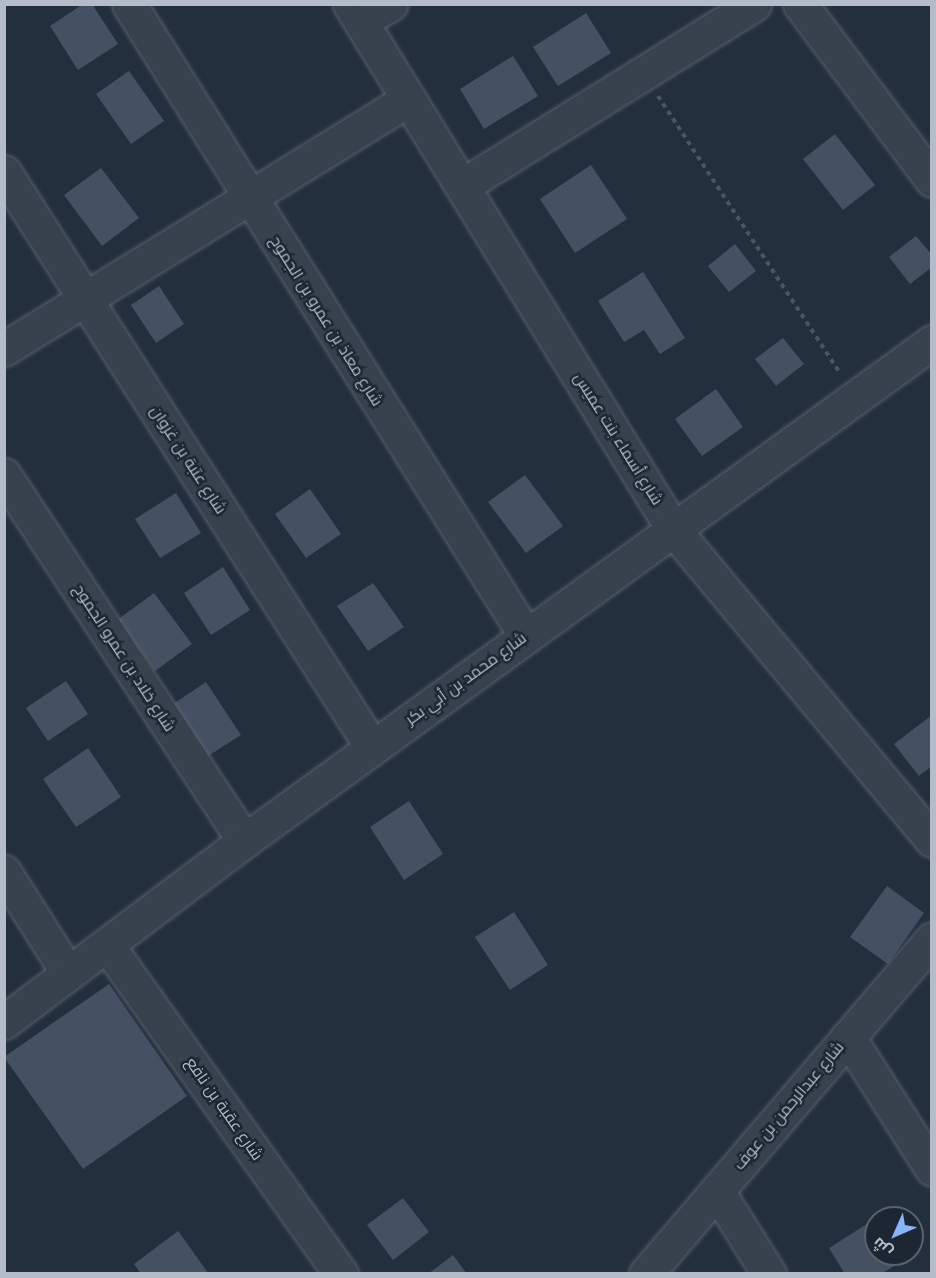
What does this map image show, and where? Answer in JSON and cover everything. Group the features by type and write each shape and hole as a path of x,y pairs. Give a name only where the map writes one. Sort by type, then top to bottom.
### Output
{"street":[{"name":"شارع معاذ بن عمرو بن الجموح","path":"129,4 249,199 526,636"},
{"path":"356,13 390,4"},
{"path":"462,186 754,4"},
{"path":"800,4 932,180"},
{"name":"شارع أسماء بنت عميس","path":"356,13 673,529 932,840"},
{"path":"4,350 408,99"},
{"name":"شارع عتبة بن غزوان","path":"4,172 372,747"},
{"name":"شارع محمد بن أبي بكر","path":"4,1022 243,841 932,342"},
{"name":"شارع خلاد بن عمرو الجموح","path":"4,474 243,841"},
{"path":"4,872 68,973"},
{"name":"شارع عبدالرحمن بن عوف","path":"646,1274 932,939"},
{"name":"شارع عقبة بن نافع","path":"107,945 341,1274"},
{"path":"848,1037 932,1169"},
{"path":"717,1191 769,1274"}],"path":[{"path":"643,73 856,397"}],"building":[{"path":"83,4 92,4 118,44 78,70 50,26"},
{"path":"586,13 611,53 558,86 533,47"},
{"path":"513,56 538,96 484,129 460,89"},
{"path":"129,71 164,121 131,144 96,94"},
{"path":"835,134 875,185 843,210 803,159"},
{"path":"591,165 627,219 575,253 540,199"},
{"path":"101,168 139,218 102,246 64,195"},
{"path":"916,236 932,255 932,267 910,284 889,257"},
{"path":"735,244 756,271 729,292 708,266"},
{"path":"643,272 685,338 660,354 644,330 624,342 598,301"},
{"path":"159,286 184,324 156,343 131,305"},
{"path":"783,338 804,364 776,386 755,359"},
{"path":"716,389 743,427 702,456 675,419"},
{"path":"525,475 563,526 526,553 488,502"},
{"path":"310,489 341,534 306,558 275,514"},
{"path":"176,493 201,533 160,558 135,519"},
{"path":"223,567 250,610 211,635 184,593"},
{"path":"373,583 404,627 368,651 337,606"},
{"path":"154,593 192,644 155,671 117,620"},
{"path":"66,681 88,714 48,741 26,708"},
{"path":"206,682 241,735 202,760 167,708"},
{"path":"932,715 932,766 919,776 894,744"},
{"path":"88,748 121,797 76,827 43,779"},
{"path":"409,801 443,854 404,880 370,827"},
{"path":"887,886 924,913 888,964 850,937"},
{"path":"514,912 548,965 510,990 475,937"},
{"path":"109,984 187,1096 83,1169 4,1057"},
{"path":"403,1198 429,1232 393,1260 367,1225"},
{"path":"864,1226 864,1266 894,1266 881,1274 845,1274 829,1248"},
{"path":"178,1231 209,1274 141,1274 134,1264"},
{"path":"453,1255 467,1274 428,1274"}]}
